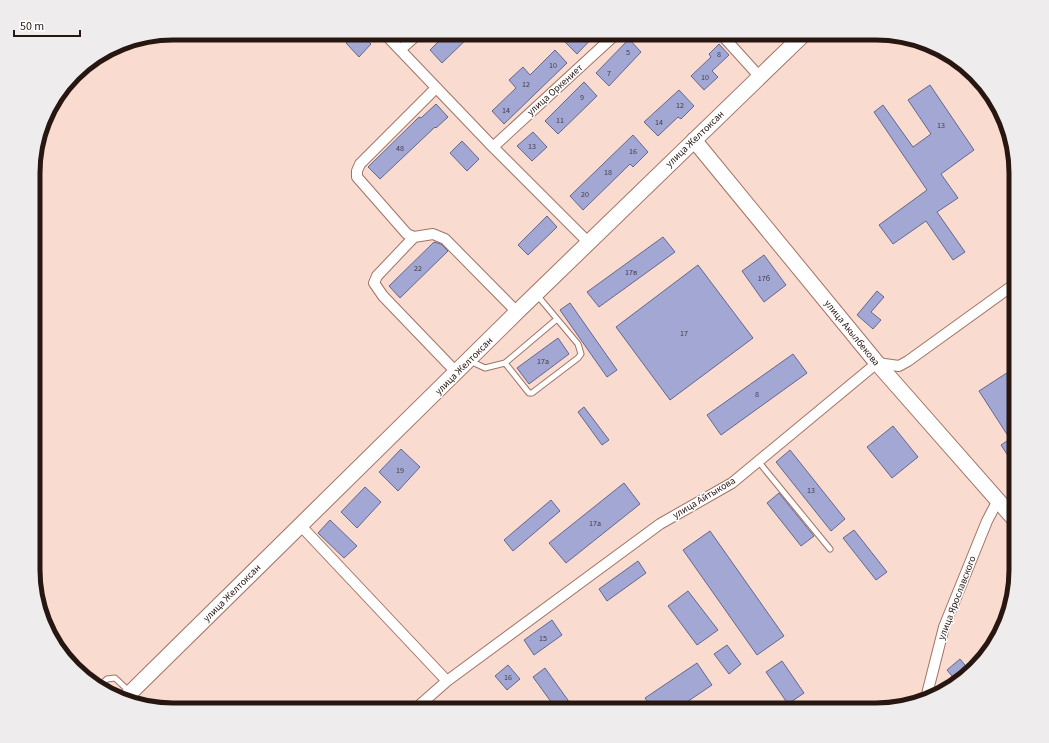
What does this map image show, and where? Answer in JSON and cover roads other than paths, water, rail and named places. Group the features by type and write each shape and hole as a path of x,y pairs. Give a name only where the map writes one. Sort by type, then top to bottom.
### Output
{"street":[{"path":"391,40 493,147 589,243"},
{"path":"400,50 411,40"},
{"name":"улица Оркениет","path":"493,147 609,40"},
{"path":"726,40 759,76"},
{"name":"улица Желтоксан","path":"129,695 457,373 517,312 798,40"},
{"path":"414,237 403,230 357,177 357,171 360,164 436,88"},
{"name":"улица Акылбекова","path":"694,140 877,364 1009,513"},
{"path":"457,373 384,296 374,283 377,276 414,237 433,234 445,239 517,312"},
{"path":"877,364 899,366 908,361 1009,288"},
{"name":"улица Айтыкова","path":"422,703 447,681 660,524 732,483 877,364"},
{"name":"улица Ярославского","path":"927,693 944,627 987,521 998,500"},
{"path":"301,526 447,681"}],"lane":[{"path":"505,363 529,393 532,393 578,358 581,354 578,344 536,294"},
{"path":"469,361 485,368 505,363 557,319"},
{"path":"758,461 830,549"},
{"path":"102,683 107,678 115,678 125,694"}]}
